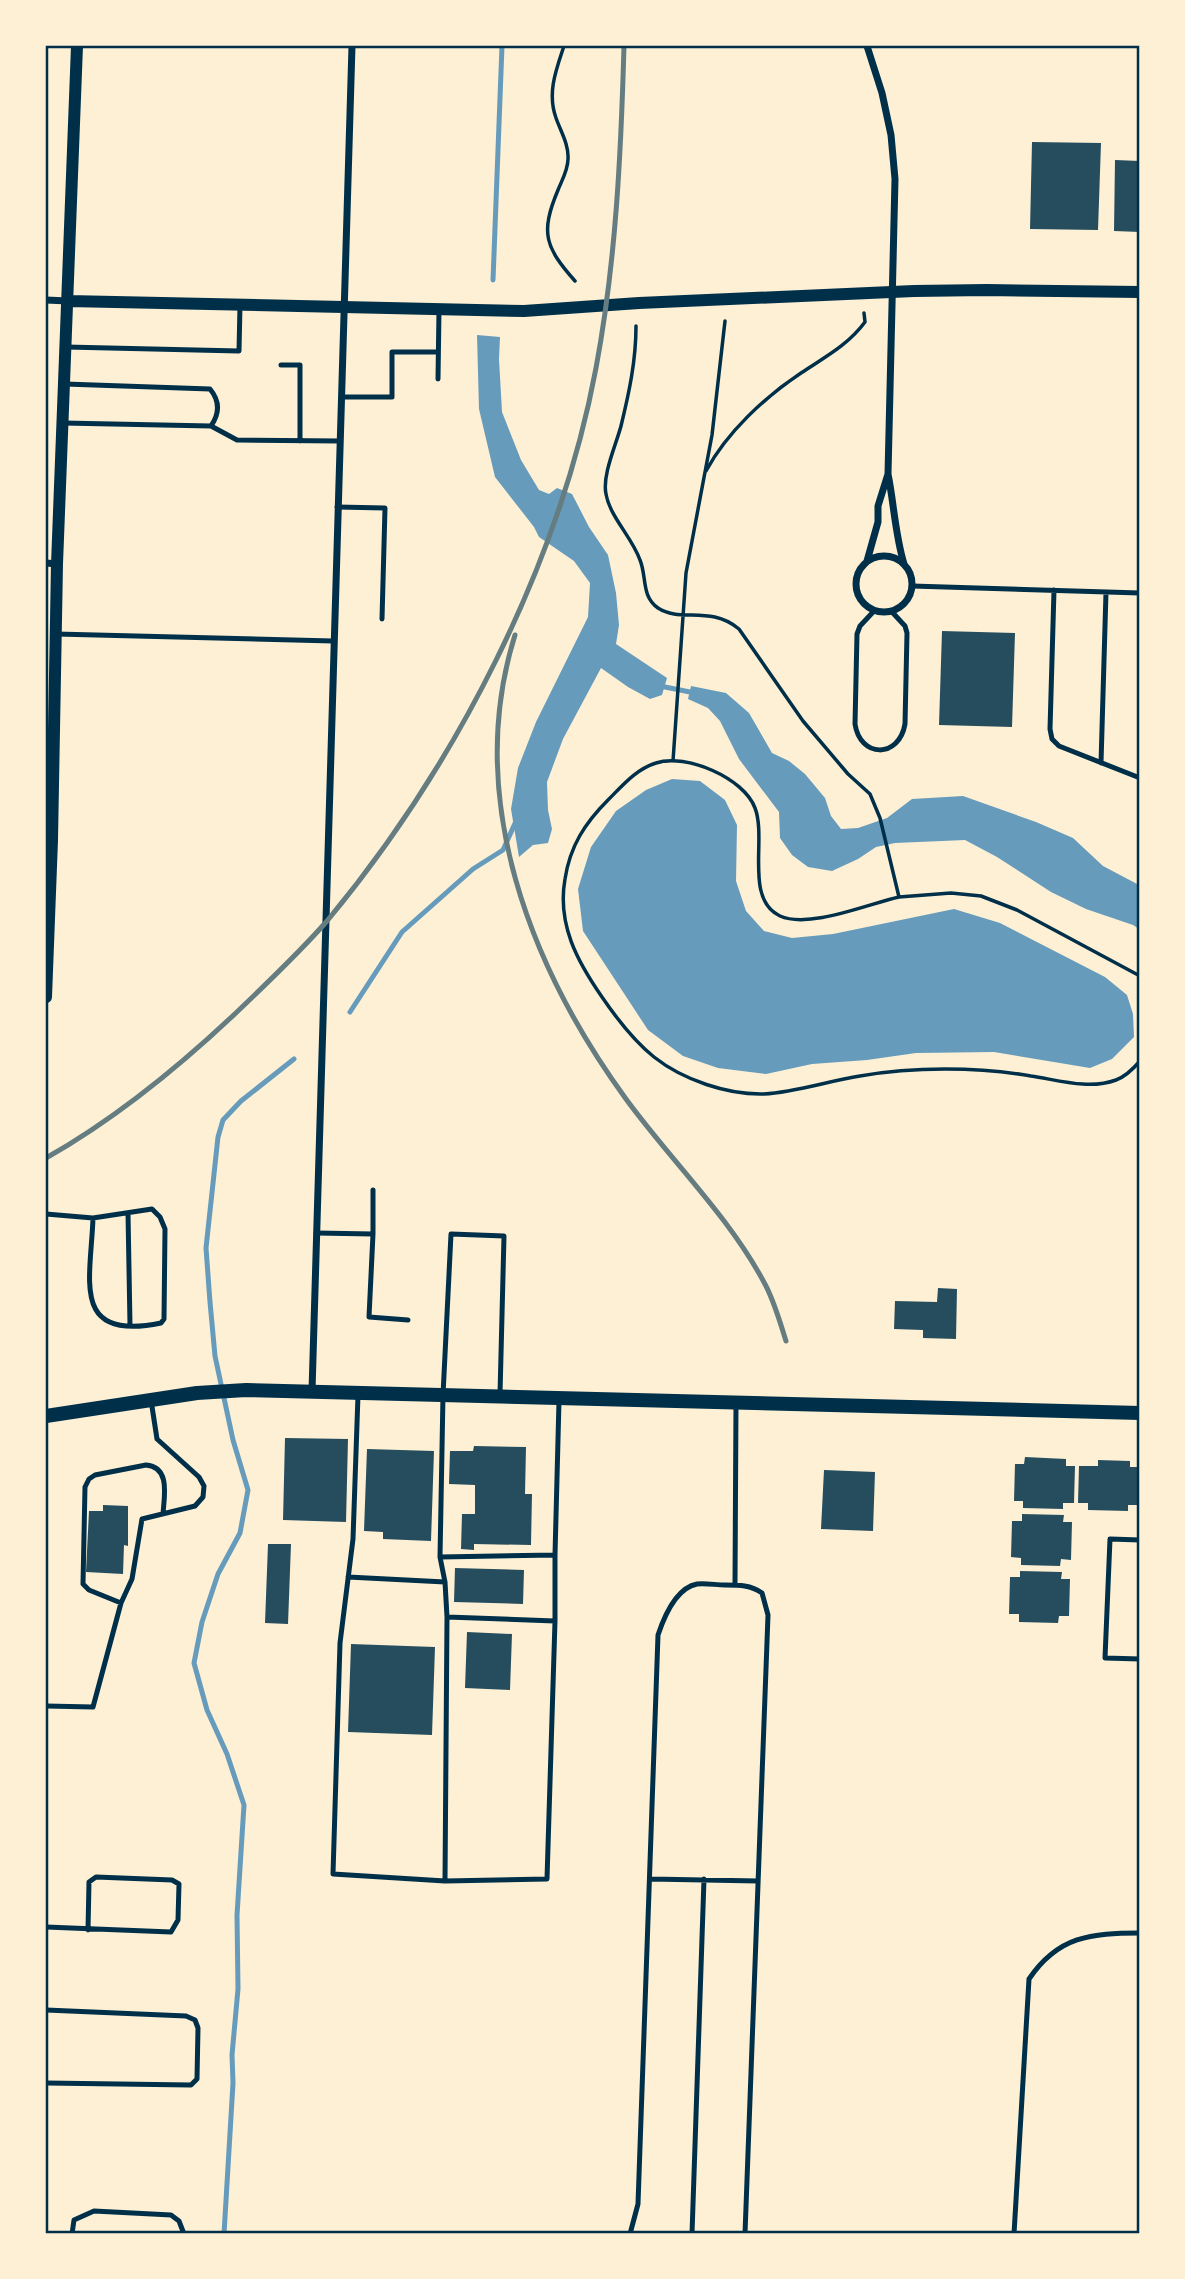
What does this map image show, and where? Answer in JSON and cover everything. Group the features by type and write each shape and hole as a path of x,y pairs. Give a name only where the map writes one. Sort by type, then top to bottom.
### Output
{"main road":[{"path":"46,1416 197,1393 238,1391 1139,1413"}],"street":[{"path":"46,997 56,634 51,563 65,384 77,46"},
{"path":"312,1391 352,46"},
{"path":"867,46 882,93 891,135 895,179 888,474 895,506 898,546 909,570 912,586 906,603 892,612 874,611 860,601 857,593 857,576 866,562 878,522 877,506 888,474"},
{"path":"46,300 524,311 892,292 1139,292"},
{"path":"866,562 873,558 889,556 904,564"}],"lane":[{"path":"66,347 239,351 240,305"},
{"path":"438,379 439,310"},
{"path":"341,397 392,397 392,352 438,352"},
{"path":"281,365 300,365 300,441"},
{"path":"65,384 210,388 217,398 217,416 211,426"},
{"path":"63,423 211,426 237,440 340,441"},
{"path":"337,507 385,508 382,619"},
{"path":"912,586 1139,593"},
{"path":"1054,590 1050,729 1052,739 1059,746 1139,778"},
{"path":"1101,763 1107,592"},
{"path":"874,611 860,626 857,634 855,724 856,734 864,744 875,749 896,745 903,735 905,724 908,633 892,612"},
{"path":"56,634 333,641"},
{"path":"373,1190 369,1317 408,1320"},
{"path":"46,1214 93,1218 152,1209 164,1229 164,1319 161,1323 119,1326 102,1319 93,1305 89,1289 93,1218"},
{"path":"128,1213 130,1325"},
{"path":"316,1233 373,1234"},
{"path":"445,1881 447,1617 440,1557 443,1395 451,1234 504,1236 500,1397"},
{"path":"358,1392 353,1539 340,1643 333,1874 445,1881 547,1880 559,1398"},
{"path":"46,1706 93,1707 121,1602 132,1579 142,1519 195,1506 203,1497 204,1486 199,1477 157,1439 151,1399"},
{"path":"735,1585 736,1403"},
{"path":"121,1602 89,1590 83,1584 85,1487 95,1475 154,1466 165,1480 163,1514"},
{"path":"1139,1540 1110,1539 1105,1658 1139,1659"},
{"path":"440,1557 555,1555"},
{"path":"348,1577 445,1582"},
{"path":"629,2234 638,2204 658,1635 673,1602 684,1591 697,1584 750,1586 762,1593 768,1615 745,2234"},
{"path":"447,1617 555,1621"},
{"path":"46,1927 88,1930 171,1932 178,1920 179,1884 172,1880 96,1878 89,1882 88,1930"},
{"path":"650,1879 758,1881"},
{"path":"692,2234 704,1879"},
{"path":"1014,2234 1029,1979 1050,1953 1078,1939 1106,1933 1139,1933"},
{"path":"46,2010 186,2016 195,2020 198,2028 198,2057 197,2079 191,2085 46,2083"},
{"path":"72,2234 74,2220 94,2211 171,2215 179,2221 184,2234"}],"path":[{"path":"564,46 553,79 551,99 568,150 568,162 548,217 547,234 552,253 575,281"},
{"path":"705,474 713,458 744,422 778,390 834,354 855,336 865,322 864,313"},
{"path":"673,761 686,573 712,435 725,321"},
{"path":"636,326 636,357 621,429 606,477 606,493 641,562 649,599 658,608 670,613 720,618 728,620 739,629 803,721 848,774 870,794 880,818 899,897"},
{"path":"1139,976 1017,910 981,896 951,892 899,897 830,917 800,920 780,916 767,906 761,893 758,873 760,825 754,804 738,785 695,764 658,762 642,769 627,781 577,837 568,860 563,887 562,911 575,954 616,1018 654,1057 700,1081 731,1090 761,1094 900,1070 984,1071 1097,1084 1117,1080 1139,1061"}],"water":[{"path":"477,335 500,337 502,412 521,460 539,490 549,494 557,488 572,494 589,527 608,555 619,625 616,644 667,678 662,695 650,699 601,668 563,739 547,782 552,829 548,843 533,845 519,857 511,809 518,768 536,722 588,617 590,583 574,561 539,537 495,477 479,409"},
{"path":"691,686 726,693 749,713 772,753 789,761 805,774 825,798 831,816 841,829 858,828 887,818 912,799 963,796 1073,838 1103,866 1139,885 1139,929 1086,909 1051,892 965,840 895,843 876,847 832,871 808,867 792,855 780,838 779,812 739,759 720,721 708,708 688,699"},
{"path":"672,779 700,781 725,800 737,825 736,881 746,911 764,931 792,938 833,934 954,909 1000,923 1105,977 1127,995 1133,1014 1134,1037 1112,1059 1090,1068 994,1052 916,1053 812,1064 766,1074 718,1068 683,1056 648,1030 583,931 578,889 591,847 616,811 646,790"}],"building":[{"path":"1032,142 1101,143 1098,230 1030,229"},
{"path":"1115,160 1140,161 1140,232 1114,231"},
{"path":"942,631 1015,633 1012,727 939,725"},
{"path":"938,1288 957,1289 956,1339 923,1338 923,1330 894,1329 895,1301 937,1302"},
{"path":"285,1438 348,1439 346,1522 283,1520"},
{"path":"474,1446 526,1447 525,1494 532,1494 531,1545 474,1544 474,1550 461,1549 462,1514 475,1514 475,1485 449,1484 450,1451 473,1451"},
{"path":"367,1449 434,1451 431,1541 383,1539 383,1532 364,1531"},
{"path":"1025,1457 1066,1459 1066,1466 1075,1466 1074,1503 1063,1503 1063,1509 1023,1508 1023,1501 1014,1501 1015,1464 1024,1464"},
{"path":"1098,1460 1130,1461 1130,1467 1139,1467 1139,1505 1128,1505 1128,1511 1088,1510 1088,1503 1078,1503 1079,1466 1098,1466"},
{"path":"824,1470 875,1472 873,1531 821,1529"},
{"path":"103,1505 128,1506 128,1546 124,1545 123,1574 86,1572 89,1511 103,1511"},
{"path":"1022,1514 1064,1515 1063,1522 1072,1522 1071,1560 1061,1559 1060,1566 1021,1565 1021,1558 1011,1557 1012,1521 1022,1521"},
{"path":"268,1544 291,1544 288,1624 265,1623"},
{"path":"455,1568 524,1570 523,1604 454,1602"},
{"path":"1020,1571 1062,1572 1061,1579 1070,1579 1069,1616 1059,1616 1058,1623 1019,1622 1019,1614 1009,1614 1010,1577 1020,1577"},
{"path":"467,1632 512,1634 510,1690 465,1688"},
{"path":"351,1644 435,1647 432,1735 348,1732"}],"waterway":[{"path":"493,280 502,46"},
{"path":"660,686 695,693"},
{"path":"350,1012 402,932 473,869 503,850 517,819"},
{"path":"224,2234 233,2083 232,2055 238,1989 237,1915 244,1805 227,1754 207,1710 194,1663 202,1622 218,1574 240,1533 248,1490 233,1440 215,1356 206,1248 218,1137 223,1120 241,1101 294,1059"}],"railway":[{"path":"46,1158 122,1109 194,1052 317,933 374,861 418,797 459,731 496,661 556,516 579,442 596,368 616,207 624,46"},
{"path":"515,635 501,696 497,758 502,819 515,879 535,937 561,994 626,1099 718,1213 752,1261 769,1293 786,1341"}]}
